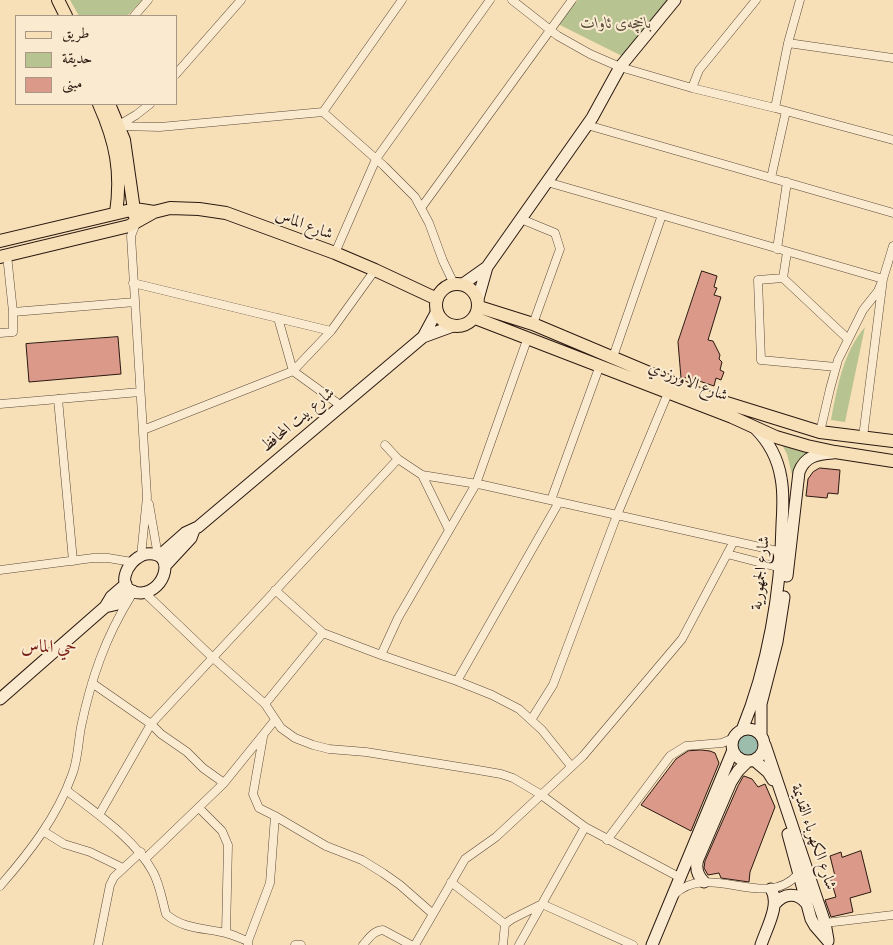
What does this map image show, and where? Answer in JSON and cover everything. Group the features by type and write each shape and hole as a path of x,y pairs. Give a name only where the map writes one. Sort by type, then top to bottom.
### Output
{"main road":[{"path":"49,0 56,15"},
{"path":"58,0 66,15"},
{"path":"100,105 126,148 136,223"},
{"path":"109,105 114,128 120,190 116,213"},
{"name":"شارع الماس","path":"4,256 136,223 154,212 170,208 212,210 240,218 375,270 437,305"},
{"name":"شارع الماس","path":"0,241 135,209 154,212"},
{"path":"458,284 474,291 477,308 465,325 453,326 443,321 437,305 442,290 458,284"},
{"name":"شارع الاورزدي","path":"477,308 534,324 704,396 820,432 893,441"},
{"name":"شارع الاورزدي","path":"477,308 528,337 752,425 776,437 835,452 893,460"},
{"path":"878,458 880,439"}],"street":[{"path":"135,15 148,0"},
{"path":"178,72 242,0"},
{"path":"323,112 401,0"},
{"path":"334,253 376,159 490,0"},
{"path":"512,0 558,36 590,54 620,67 692,88 893,140"},
{"path":"421,208 549,29 572,0"},
{"path":"477,308 487,267 587,125 620,67 675,0"},
{"path":"692,88 699,70 756,0"},
{"path":"775,108 788,43 800,0"},
{"path":"788,43 893,58"},
{"path":"114,128 149,105"},
{"path":"771,178 786,111"},
{"path":"114,128 160,127 323,112 415,197 429,223 443,261 458,284 487,267"},
{"path":"587,125 893,213"},
{"path":"547,182 883,279"},
{"path":"777,249 787,182"},
{"path":"613,357 662,215"},
{"path":"521,219 555,233 560,249 534,324"},
{"path":"136,223 131,236 147,498 161,559"},
{"path":"820,432 836,367 863,310 878,291 893,246"},
{"path":"783,278 787,252"},
{"path":"0,333 13,332 13,312 4,256"},
{"path":"143,430 293,371 330,331 375,270"},
{"path":"836,367 761,360 758,280 783,278 848,339"},
{"path":"863,438 883,279"},
{"path":"133,283 330,331"},
{"path":"13,312 135,302"},
{"name":"شارع بيت المحافظ","path":"423,337 437,305"},
{"path":"278,318 293,371 340,405"},
{"name":"شارع بيت المحافظ","path":"0,699 105,607 111,597 156,586 162,580 165,573 161,559 189,540 194,530 423,337 453,326"},
{"path":"381,655 398,618 476,484 528,337"},
{"path":"457,681 555,501 600,365"},
{"path":"0,404 140,392"},
{"path":"531,720 553,685 617,515 668,393"},
{"path":"58,399 73,561"},
{"name":"شارع الجمهورية","path":"738,734 753,699 764,660 776,604 782,552 782,479 769,445 752,425"},
{"path":"385,445 398,459 422,475 476,484 782,552"},
{"name":"شارع الجمهورية","path":"763,740 762,704 782,611 799,472 804,462 813,456 835,452"},
{"path":"99,815 150,724 398,459"},
{"path":"422,475 449,530"},
{"path":"147,498 136,559 125,573 134,590 265,704 281,728 295,738 329,749 366,752 501,774 513,778 540,794 585,827 679,877"},
{"path":"415,945 465,859 496,837 583,756 682,639 734,541"},
{"path":"0,562 0,570 108,558 136,559 151,554 161,559"},
{"path":"727,554 780,568"},
{"path":"0,886 43,831 66,790 73,774 80,729 105,644 116,620 134,590"},
{"path":"275,590 323,633 457,681 492,695 519,709 542,730 571,766"},
{"path":"265,704 323,633"},
{"path":"92,683 150,724 224,783"},
{"path":"98,945 110,885 114,877 199,808 224,783 275,720"},
{"path":"607,840 670,756 686,746 722,743 738,734 753,729 763,740 762,754 738,770 731,782 696,864 698,873 704,882"},
{"path":"264,734 253,794 259,808 326,846 362,860 400,885 433,914"},
{"path":"652,945 738,734"},
{"name":"شارع الكهرباء القديمة","path":"763,740 825,923 829,943"},
{"path":"733,750 738,758 751,761"},
{"name":"شارع الكهرباء القديمة","path":"751,761 768,772 772,777 806,903 815,926 829,943"},
{"path":"66,790 99,815 143,855 154,874 166,914 170,918 184,925 226,933 248,943 270,883 275,816"},
{"path":"199,808 222,831 228,845 226,933"},
{"path":"519,945 585,827"},
{"path":"43,831 64,844 90,852 123,868"},
{"path":"670,901 674,895 690,884 704,882 771,889 784,886 798,874"},
{"path":"451,882 505,924"},
{"path":"760,945 775,904 775,896 771,889"},
{"path":"775,904 778,900 788,895 798,896 806,903"},
{"path":"503,945 505,924 512,918 542,904 633,945"},
{"path":"825,923 893,915"},
{"path":"363,945 371,935 383,930 411,945"},
{"path":"295,945 301,945"}],"green space":[{"path":"70,0 142,0 128,15 78,15"},
{"name":"باخچەی ئاوات","path":"578,0 667,0 622,56 558,24"},
{"path":"865,327 845,422 831,420 846,359 857,337"},
{"path":"779,439 810,452 795,487 787,454"}],"shaded area":[{"path":"748,732 757,735 760,744 757,753 748,756 739,753 736,744 739,735"}],"building":[{"path":"702,271 717,276 714,287 717,288 714,295 721,297 708,340 713,341 720,355 719,359 722,362 720,370 724,372 721,380 716,378 714,386 687,377 681,378 678,342"},
{"path":"118,337 121,374 29,382 26,344"},
{"path":"820,468 840,470 838,494 828,493 827,498 806,496 808,479 813,472"},
{"path":"701,750 715,753 719,763 691,831 641,805 676,759 688,751"},
{"path":"744,776 752,779 758,787 765,784 775,807 750,872 749,882 721,878 719,873 708,875 704,868 705,861"},
{"path":"861,851 871,892 850,898 853,912 831,917 825,900 836,897 830,877 835,876 830,856 841,852 842,857"}],"district":[{"name":"حي الماس","path":"49,647"}]}
